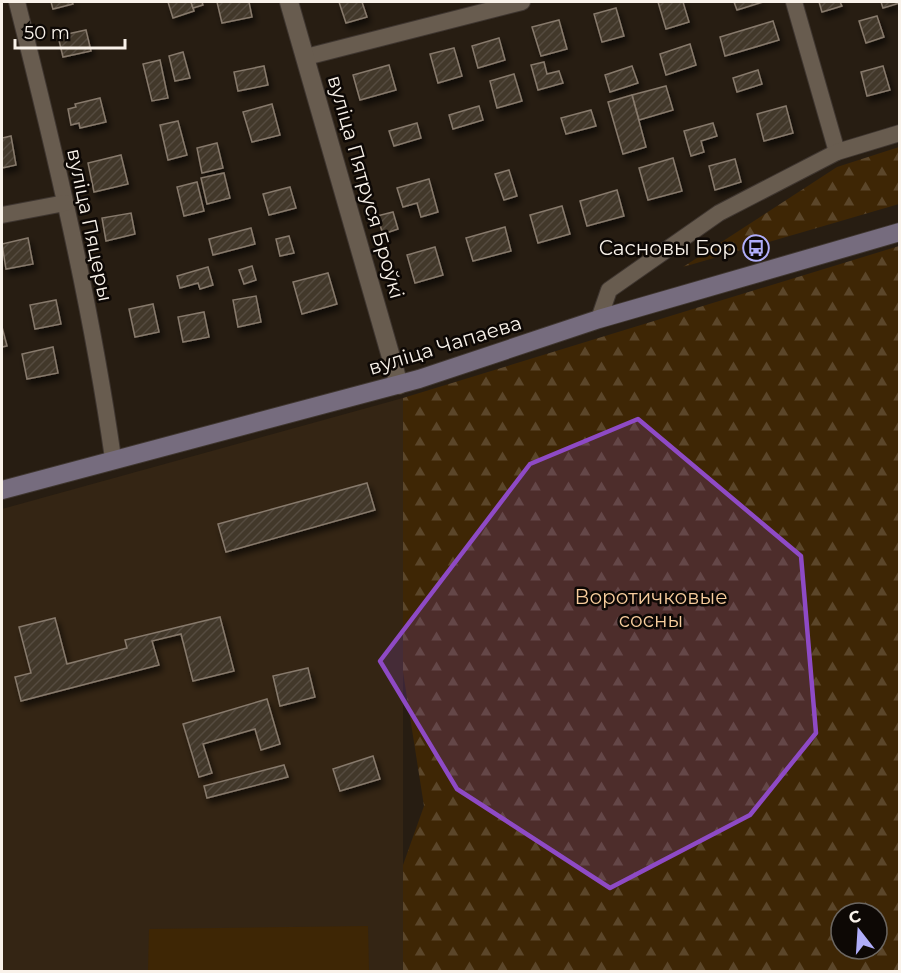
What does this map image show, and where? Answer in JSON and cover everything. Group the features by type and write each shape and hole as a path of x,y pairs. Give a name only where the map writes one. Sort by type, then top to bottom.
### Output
{"main road":[{"name":"вуліца Чапаева","path":"2,490 113,458 399,385 599,319 900,232"}],"street":[{"name":"вуліца Пятруся Броўкі","path":"290,2 399,385"},
{"path":"306,57 522,2"},
{"path":"794,2 837,152"},
{"name":"вуліца Пяцеры","path":"12,4 65,203 101,378 113,458"},
{"path":"599,319 609,290 719,213 837,152 900,133"},
{"path":"2,215 65,203"}],"highlighted area":[{"path":"638,419 801,556 816,733 750,815 610,888 457,789 380,661 530,464"}],"shaded area":[{"path":"403,398 403,971 2,972 2,509"}],"green space":[{"path":"899,147 899,204 683,267 837,167"},
{"name":"Воротичковые сосны","path":"899,246 899,971 403,971 403,865 424,806 403,672 403,398"},
{"path":"368,926 369,971 148,971 149,929"}],"building":[{"path":"51,2 72,2 73,4 53,9"},
{"path":"168,2 191,2 194,11 173,18"},
{"path":"191,2 202,2 203,5 193,8"},
{"path":"217,2 249,2 252,17 222,23"},
{"path":"339,2 362,2 367,17 346,23"},
{"path":"658,2 683,2 689,22 666,29"},
{"path":"734,2 763,2 737,10"},
{"path":"819,2 840,2 842,6 822,12"},
{"path":"881,2 900,2 900,3 883,8"},
{"path":"616,8 624,36 602,42 594,14"},
{"path":"877,16 884,37 866,43 859,21"},
{"path":"559,20 567,49 541,56 532,27"},
{"path":"773,21 779,40 725,56 720,37"},
{"path":"86,30 91,51 63,57 58,36"},
{"path":"499,38 505,60 478,68 472,46"},
{"path":"690,44 696,65 666,75 660,54"},
{"path":"454,48 462,76 438,83 430,54"},
{"path":"183,52 190,78 175,81 169,56"},
{"path":"160,60 168,98 152,101 143,64"},
{"path":"544,62 547,74 559,71 563,83 538,90 531,65"},
{"path":"389,65 396,90 360,100 353,75"},
{"path":"264,66 268,85 238,91 234,72"},
{"path":"632,66 638,83 610,92 605,75"},
{"path":"883,66 890,90 867,96 861,72"},
{"path":"758,70 762,84 737,92 733,78"},
{"path":"514,74 522,101 497,108 490,81"},
{"path":"666,86 673,110 639,120 632,95"},
{"path":"632,95 646,147 623,154 608,102"},
{"path":"100,98 106,122 80,128 79,123 71,125 68,109 76,107 75,104"},
{"path":"272,104 280,135 252,142 243,112"},
{"path":"479,106 483,120 453,129 449,115"},
{"path":"786,106 793,133 764,141 757,114"},
{"path":"591,110 596,126 566,134 561,118"},
{"path":"178,121 187,155 168,160 160,125"},
{"path":"417,123 421,138 394,146 389,131"},
{"path":"713,123 717,136 701,141 704,152 691,156 684,131"},
{"path":"11,136 16,165 2,168 2,138"},
{"path":"217,143 223,168 202,173 197,148"},
{"path":"121,155 128,184 94,192 88,163"},
{"path":"673,158 682,191 648,200 639,168"},
{"path":"735,159 741,182 715,190 709,166"},
{"path":"509,170 517,196 504,200 495,174"},
{"path":"224,173 230,198 207,204 201,178"},
{"path":"429,179 438,212 421,217 417,203 403,207 397,188"},
{"path":"197,182 204,211 184,216 177,187"},
{"path":"290,187 296,208 269,215 263,194"},
{"path":"617,190 624,216 587,226 580,201"},
{"path":"562,206 570,234 538,243 530,215"},
{"path":"393,212 398,229 383,234 377,216"},
{"path":"131,213 135,234 106,241 102,218"},
{"path":"505,227 511,251 473,261 466,238"},
{"path":"251,228 255,244 213,255 209,239"},
{"path":"289,236 294,253 280,256 276,239"},
{"path":"28,238 33,264 6,269 2,244"},
{"path":"435,247 443,275 415,283 407,255"},
{"path":"252,266 256,280 244,284 239,270"},
{"path":"208,267 213,285 200,289 198,283 180,288 177,276"},
{"path":"328,273 337,304 302,314 293,282"},
{"path":"256,296 261,322 238,327 233,300"},
{"path":"56,300 61,324 35,329 30,305"},
{"path":"153,304 159,332 135,337 129,309"},
{"path":"204,312 209,337 183,342 178,317"},
{"path":"2,327 7,346 2,347"},
{"path":"53,347 58,373 27,379 22,354"},
{"path":"367,483 375,510 226,552 218,524"},
{"path":"220,617 234,671 193,681 181,634 152,641 159,665 21,701 15,677 31,673 19,627 55,618 67,664 127,648 125,640"},
{"path":"308,668 315,697 280,706 273,676"},
{"path":"267,699 280,744 261,750 255,729 203,744 212,773 199,777 183,724"},
{"path":"373,756 380,779 340,791 333,769"},
{"path":"284,765 288,777 207,798 204,786"}],"place":[{"name":"Сасновы Бор","path":"756,248"}]}
